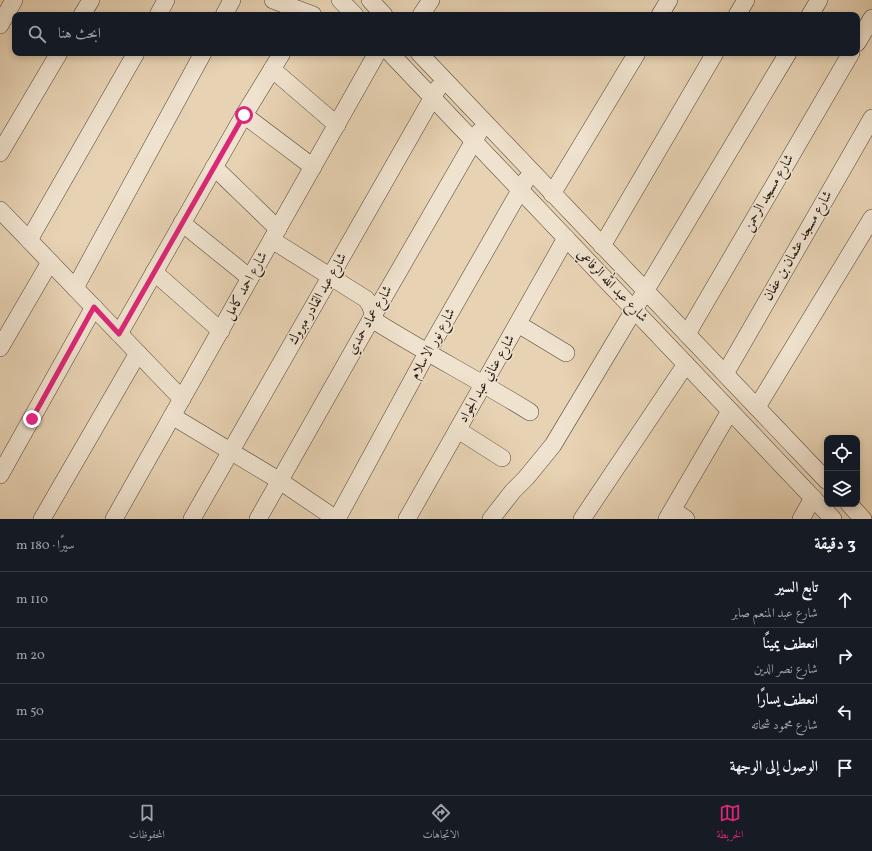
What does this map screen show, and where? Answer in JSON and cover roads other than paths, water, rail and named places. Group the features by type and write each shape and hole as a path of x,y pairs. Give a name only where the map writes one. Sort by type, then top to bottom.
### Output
{"street":[{"path":"0,25 14,0"},
{"path":"84,12 90,0"},
{"path":"160,12 166,0"},
{"path":"226,12 232,0"},
{"path":"274,0 303,12"},
{"path":"370,0 381,12"},
{"path":"423,12 430,0"},
{"path":"662,12 669,0"},
{"path":"739,12 746,0"},
{"path":"812,12 819,0"},
{"path":"860,38 872,18"},
{"path":"0,153 57,56"},
{"path":"29,240 134,56"},
{"path":"76,288 201,56"},
{"path":"119,334 244,115 280,56"},
{"name":"شارع احمد كامل","path":"114,519 375,56"},
{"name":"شارع عبد الله الرفاعي","path":"395,56 473,141 833,519"},
{"name":"شارع عبد الله الرفاعي","path":"422,56 824,478"},
{"path":"552,194 635,56"},
{"path":"602,246 713,56"},
{"path":"491,519 553,445 786,56"},
{"name":"شارع مسجد الرحمن","path":"687,334 849,56"},
{"path":"272,69 337,125"},
{"name":"شارع عبد القادر مبروك","path":"192,519 443,79"},
{"path":"244,115 313,167"},
{"name":"شارع مسجد عثمان بن عفان","path":"725,374 872,118"},
{"name":"شارع عماد حمدي","path":"258,519 484,123"},
{"path":"214,167 275,235 331,277 366,299 373,308 378,323 530,412"},
{"name":"شارع نور الاسلام","path":"336,519 427,353 531,172"},
{"path":"1,214 76,288 182,400"},
{"path":"757,407 872,218"},
{"path":"182,223 250,278"},
{"name":"شارع عناني عبد الجواد","path":"407,519 566,238"},
{"path":"0,348 50,262"},
{"path":"154,272 221,331"},
{"path":"0,475 94,307"},
{"path":"518,324 566,353"},
{"path":"42,519 138,354"},
{"path":"582,519 686,364"},
{"path":"675,516 730,411"},
{"path":"172,416 280,481 336,519"},
{"path":"458,430 502,458"},
{"path":"801,519 813,498"},
{"path":"852,507 863,519"},
{"path":"869,519 872,515"}]}
